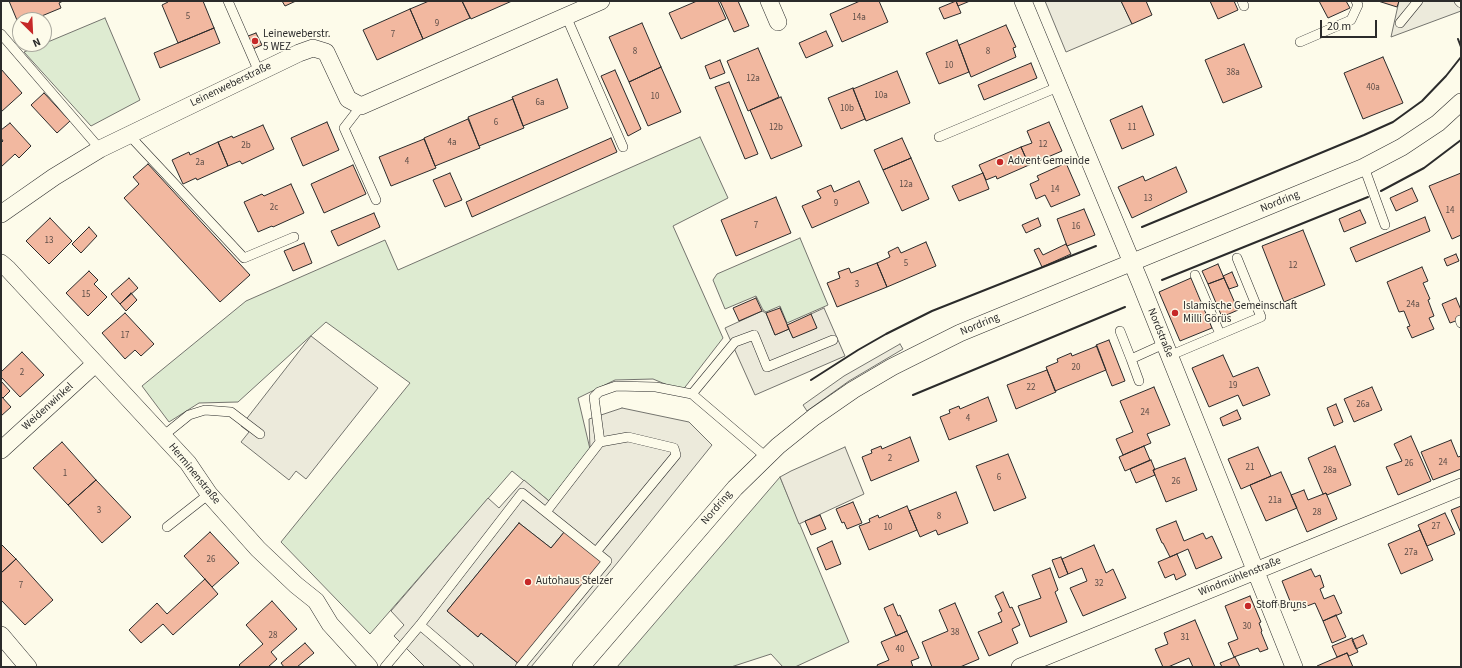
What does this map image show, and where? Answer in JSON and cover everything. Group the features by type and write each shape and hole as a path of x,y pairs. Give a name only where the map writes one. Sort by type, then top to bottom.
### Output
{"street":[{"path":"361,106 601,1"},
{"path":"769,1 778,22"},
{"name":"Nordstraße","path":"1027,3 1058,87 1167,350 1294,667"},
{"name":"Leinenweberstraße","path":"1,214 54,177 100,149 299,52 313,48 326,52 348,99 361,106"},
{"name":"Nordring","path":"581,667 735,488 766,457 814,417 853,390 892,366 960,333 1364,167 1402,147 1438,123 1461,102"},
{"name":"Herminenstraße","path":"1,263 188,463 209,494 258,549 296,585 316,601 330,624 369,667"},
{"name":"Weidenwinkel","path":"1,450 95,364"},
{"name":"Windmühlenstraße","path":"1020,667 1461,487"},
{"path":"1,635 28,667"}],"lane":[{"path":"228,1 259,72"},
{"path":"1300,42 1351,20 1358,5 1356,1"},
{"path":"1400,23 1418,1"},
{"path":"566,16 623,147"},
{"path":"1,34 100,149"},
{"path":"939,137 1058,87"},
{"path":"361,106 344,128 376,200"},
{"path":"129,135 244,258 294,237"},
{"path":"1364,167 1385,225"},
{"path":"1131,359 1220,334 1261,317 1237,258"},
{"path":"1195,275 1220,334"},
{"path":"1120,331 1139,381"},
{"path":"692,394 735,342 754,335 767,367 833,340"},
{"path":"600,442 594,398 599,392 616,386 650,387 692,394 766,457"},
{"path":"163,436 189,415 205,410 231,412 260,434"},
{"path":"546,512 600,442 628,437 674,448 676,455 596,552"},
{"path":"385,667 420,625 522,493 607,561 520,667"},
{"path":"168,527 209,494"},
{"path":"420,625 469,667"}],"green space":[{"path":"105,18 140,100 91,126 24,52 52,52 52,40"},
{"path":"700,137 728,198 673,226 723,338 682,391 653,379 615,380 578,398 590,449 549,501 512,471 370,634 281,542 410,383 326,322 238,402 199,403 169,422 142,386 246,301 385,240 398,270"},
{"path":"800,238 828,305 787,323 780,306 766,312 763,310 756,296 725,309 713,280 717,274"},
{"path":"780,477 849,642 795,667 783,667 771,654 731,667 617,667"}],"shaded area":[{"path":"1045,1 1121,1 1132,24 1066,52"},
{"path":"1399,1 1461,1 1461,11 1391,37"},
{"path":"824,308 845,356 755,395 725,328 762,311 766,313 775,335 789,329 793,338 811,314"},
{"path":"311,336 378,388 306,479 296,471 289,480 241,442 249,432 241,426"},
{"path":"900,344 903,349 849,381 807,411 803,405 844,376"},
{"path":"622,408 689,422 712,445 531,667 425,667 394,636 404,625 391,611 488,498 499,508 524,480 549,501 590,449 589,419","holes":["519,523 551,548 565,531 519,664 481,633 478,637 447,611"]},
{"path":"845,447 864,494 799,524 780,477"}],"building":[{"path":"9,1 63,1 59,3 61,8 51,12 14,12"},
{"path":"167,1 203,1 214,28 178,43 162,5 168,2"},
{"path":"282,1 296,1 285,6"},
{"path":"429,1 462,1 470,18 423,39 410,9"},
{"path":"462,1 512,1 471,19"},
{"path":"697,1 718,1 726,19 681,39 669,13"},
{"path":"720,1 738,1 749,26 734,32"},
{"path":"860,1 879,1 888,22 842,42 830,14"},
{"path":"956,1 961,13 944,19 939,8"},
{"path":"956,1 970,1 958,6"},
{"path":"1121,1 1146,1 1152,15 1132,24"},
{"path":"1210,1 1234,1 1238,10 1218,19"},
{"path":"1319,1 1346,1 1350,8 1328,18"},
{"path":"1378,1 1399,1 1397,7"},
{"path":"410,9 423,39 377,60 363,30"},
{"path":"642,23 661,67 629,82 609,37"},
{"path":"1006,25 1016,47 1013,48 1016,57 971,77 959,45"},
{"path":"214,28 220,43 160,68 154,53"},
{"path":"826,31 833,46 806,58 799,43"},
{"name":"Leineweberstr. 5 WEZ","path":"256,33 262,45 253,49 248,36"},
{"path":"957,40 969,72 939,84 926,53"},
{"path":"1244,44 1262,87 1223,103 1205,60"},
{"path":"758,48 779,97 748,111 727,61"},
{"path":"1383,57 1403,103 1363,119 1344,73"},
{"path":"720,60 725,73 710,79 705,66"},
{"path":"1031,63 1037,78 984,100 978,85"},
{"path":"661,67 681,112 648,126 629,82"},
{"path":"1,69 22,93 1,112"},
{"path":"615,70 641,129 628,136 601,76"},
{"path":"897,71 910,103 866,121 853,89"},
{"path":"557,79 568,108 523,126 512,97"},
{"path":"729,82 758,154 745,159 715,87"},
{"path":"853,88 865,119 841,129 828,98"},
{"path":"44,93 70,121 57,133 31,105"},
{"path":"781,97 802,146 771,159 750,110"},
{"path":"513,99 524,128 479,146 468,117"},
{"path":"1142,106 1154,135 1122,149 1110,120"},
{"path":"468,119 480,148 435,166 424,138"},
{"path":"327,122 339,150 303,166 291,138"},
{"path":"1049,122 1062,151 1029,165 1021,147 1032,143 1027,131"},
{"path":"10,123 31,146 19,158 15,154 1,167 1,143 3,141 1,138 1,130"},
{"path":"263,125 274,149 242,164 240,161 228,166 218,142 232,136 233,138"},
{"path":"611,138 617,152 472,217 466,202"},
{"path":"902,138 911,158 883,170 874,150"},
{"path":"424,139 436,168 391,186 379,157"},
{"path":"218,142 228,166 197,180 196,178 183,184 172,160 189,152 190,155"},
{"path":"1021,147 1029,165 997,179 996,176 986,180 979,165"},
{"path":"911,158 929,199 902,211 883,170"},
{"path":"1066,163 1080,195 1051,207 1045,195 1036,199 1030,184 1039,180 1037,176"},
{"path":"148,164 250,275 220,302 124,198 139,184 133,177"},
{"path":"353,165 366,194 324,213 311,184"},
{"path":"1176,167 1187,192 1132,218 1118,187 1143,176 1145,181"},
{"path":"450,173 462,200 445,207 433,180"},
{"path":"983,173 989,189 959,201 952,186"},
{"path":"1461,173 1461,235 1452,239 1429,186"},
{"path":"859,181 869,203 812,228 802,206 821,198 817,191 831,185 834,192"},
{"path":"291,184 304,213 258,232 244,202 262,194 264,196"},
{"path":"1412,188 1418,201 1396,211 1390,198"},
{"path":"776,197 791,233 736,256 721,220"},
{"path":"1084,209 1095,235 1067,246 1057,219"},
{"path":"1360,210 1366,223 1344,232 1339,219"},
{"path":"374,213 380,227 338,246 331,231"},
{"path":"1425,217 1430,231 1356,262 1350,248"},
{"path":"50,218 72,241 49,264 26,241"},
{"path":"1038,218 1041,226 1026,233 1022,225"},
{"path":"89,227 97,236 81,253 72,244"},
{"path":"1303,230 1325,285 1284,302 1262,246"},
{"path":"926,242 936,266 887,287 877,263 890,257 888,252 898,247 901,253"},
{"path":"304,243 312,263 293,271 284,251"},
{"path":"1066,244 1071,254 1042,267 1034,250 1039,248 1043,255"},
{"path":"1456,254 1459,261 1447,266 1444,259"},
{"path":"877,263 887,287 837,307 827,283 840,278 838,272 849,268 851,273"},
{"path":"1218,264 1224,278 1208,284 1202,271"},
{"path":"1422,267 1428,281 1423,283 1430,299 1428,300 1434,316 1429,318 1434,329 1412,338 1407,327 1410,326 1404,311 1399,312 1387,282"},
{"path":"89,271 98,280 94,284 107,297 88,316 66,293"},
{"path":"1232,272 1238,286 1229,289 1223,276"},
{"path":"129,278 138,288 120,304 111,294"},
{"path":"1191,278 1212,328 1180,341 1159,292"},
{"path":"1224,278 1238,310 1222,317 1208,284"},
{"path":"131,293 137,300 126,311 120,304"},
{"path":"756,298 762,311 739,321 733,308"},
{"path":"1456,298 1461,310 1461,319 1450,323 1442,304"},
{"path":"780,308 789,329 775,335 766,313"},
{"path":"125,313 154,344 141,356 135,350 125,359 102,333"},
{"path":"811,314 817,328 793,338 787,325"},
{"path":"1109,340 1125,381 1112,386 1096,345"},
{"path":"1097,346 1106,370 1055,391 1046,367 1058,362 1057,359 1071,353 1072,356"},
{"path":"22,352 44,375 20,397 1,377 1,372"},
{"path":"1223,355 1233,377 1258,367 1270,395 1243,406 1238,395 1209,407 1192,368"},
{"path":"1047,370 1056,392 1016,409 1007,385"},
{"path":"1,381 10,391 3,398 1,396"},
{"path":"1154,387 1170,425 1147,434 1151,443 1123,455 1116,439 1133,432 1120,401"},
{"path":"1372,387 1382,410 1354,422 1344,399"},
{"path":"1,396 11,407 1,416"},
{"path":"988,397 997,421 949,440 940,417 950,413 949,410 959,406 960,409"},
{"path":"1336,404 1343,422 1334,426 1327,408"},
{"path":"1237,410 1241,419 1223,426 1220,418"},
{"path":"1411,436 1431,481 1398,495 1386,467 1402,461 1394,444"},
{"path":"910,437 919,461 871,481 862,457 872,453 871,450 881,446 882,449"},
{"path":"1451,440 1458,457 1461,456 1461,469 1433,480 1421,452"},
{"path":"62,442 96,480 68,505 33,468"},
{"path":"1144,446 1150,460 1125,471 1119,457"},
{"path":"1335,446 1351,485 1327,495 1326,493 1323,494 1308,458"},
{"path":"1258,447 1271,476 1241,489 1228,459"},
{"path":"1008,454 1026,498 994,511 976,466"},
{"path":"1185,458 1197,490 1166,502 1153,470"},
{"path":"1151,460 1155,470 1153,470 1155,475 1136,483 1130,469"},
{"path":"1281,472 1297,508 1266,521 1250,485"},
{"path":"96,480 131,517 102,543 68,505"},
{"path":"1304,490 1308,500 1326,493 1337,519 1307,532 1291,495"},
{"path":"956,492 968,523 938,535 936,530 920,537 909,511"},
{"path":"853,502 862,523 847,529 844,522 842,523 836,509"},
{"path":"907,506 917,530 869,550 859,526 870,522 869,519 878,515 879,518"},
{"path":"1461,506 1461,533 1451,510"},
{"path":"1445,513 1455,534 1427,546 1418,525"},
{"path":"820,515 826,529 811,535 805,521"},
{"path":"1176,521 1184,541 1203,533 1206,539 1212,536 1222,558 1196,569 1188,549 1170,557 1156,529"},
{"name":"Autohaus Stelzer","path":"519,523 551,548 565,531 603,562 519,664 481,633 478,637 447,611"},
{"path":"1420,530 1433,560 1401,574 1388,544"},
{"path":"210,532 239,563 212,587 184,556"},
{"path":"832,541 841,564 826,570 817,548"},
{"path":"1,544 16,559 1,573"},
{"path":"1094,545 1106,573 1113,569 1126,598 1083,616 1070,588 1087,581 1082,568 1068,574 1062,559"},
{"path":"1177,554 1186,575 1176,580 1174,574 1165,578 1158,562"},
{"path":"1061,557 1068,574 1059,578 1052,560"},
{"path":"16,559 53,600 25,625 1,600 1,573"},
{"path":"1050,568 1058,590 1055,592 1067,622 1030,637 1018,606 1041,598 1032,575"},
{"path":"1311,569 1315,577 1320,575 1324,587 1320,589 1324,599 1334,595 1342,613 1323,621 1315,603 1294,611 1282,581"},
{"path":"205,579 218,594 173,635 163,624 141,643 129,630 157,603 167,614"},
{"path":"1003,592 1020,625 1012,629 1018,643 989,656 978,632 1002,622 998,613 1002,611 995,596"},
{"path":"1250,596 1261,622 1259,623 1261,632 1268,649 1260,652 1258,648 1234,657 1228,643 1238,639 1225,606"},
{"path":"272,601 297,629 271,652 277,659 268,667 241,667 239,665 263,644 246,625"},
{"path":"955,603 979,659 960,667 932,667 922,642 948,631 939,610"},
{"path":"893,604 907,631 896,636 884,608"},
{"path":"1336,615 1346,637 1332,643 1323,621"},
{"path":"1195,620 1215,667 1193,667 1189,658 1168,667 1163,667 1155,649 1168,644 1164,633"},
{"path":"907,631 919,658 911,661 913,667 878,667 877,665 889,660 881,642"},
{"path":"1363,635 1367,644 1356,649 1352,640"},
{"path":"1352,638 1358,652 1349,656 1347,653 1337,657 1332,646"},
{"path":"305,643 314,653 297,667 284,667 281,663"},
{"path":"1347,653 1353,667 1317,666"},
{"path":"1235,657 1240,667 1222,667 1220,663"}],"wall":[{"path":"1458,39 1461,47"},
{"path":"1142,227 1393,122 1422,101 1446,76 1461,57"},
{"path":"1381,191 1424,168 1461,140"},
{"path":"1162,280 1368,197"},
{"path":"811,380 886,334 932,311 1096,246"},
{"path":"913,395 1125,307"}],"place":[{"name":"Leineweberstr. 5 WEZ","path":"255,41"},
{"name":"Advent Gemeinde","path":"1000,162"},
{"name":"Islamische Gemeinschaft Milli Görüs","path":"1175,313"},
{"name":"Autohaus Stelzer","path":"528,582"},
{"name":"Stoff Bruns","path":"1248,606"}]}
